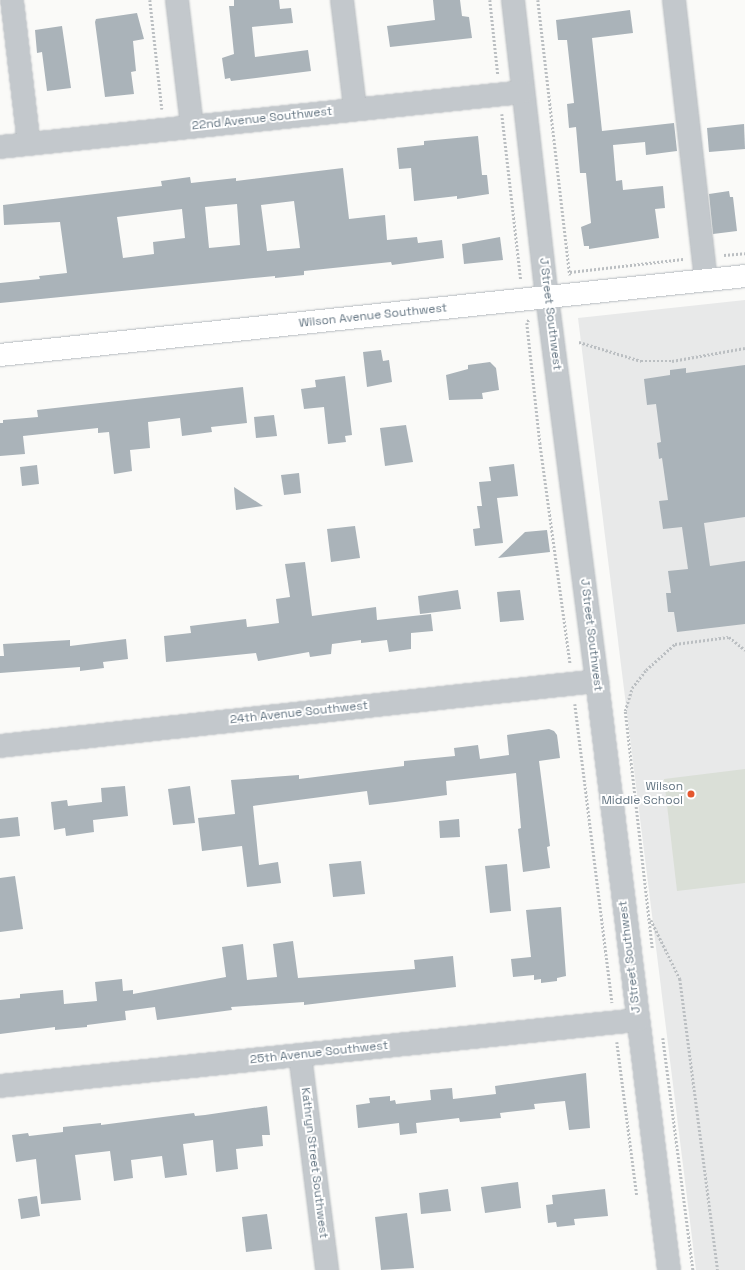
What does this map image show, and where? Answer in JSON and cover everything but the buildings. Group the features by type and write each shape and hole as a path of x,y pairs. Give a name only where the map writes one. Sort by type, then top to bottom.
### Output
{"main road":[{"name":"Wilson Avenue Southwest","path":"0,355 745,276"}],"street":[{"path":"12,0 29,144"},
{"path":"177,0 192,126"},
{"path":"342,0 356,108"},
{"name":"J Street Southwest","path":"513,0 547,297 598,681 669,1270"},
{"path":"674,0 706,280"},
{"name":"22nd Avenue Southwest","path":"0,147 356,108 524,92"},
{"name":"24th Avenue Southwest","path":"0,746 598,681"},
{"name":"25th Avenue Southwest","path":"0,1086 638,1020"},
{"name":"Kathryn Street Southwest","path":"300,1055 327,1270"}],"path":[{"path":"150,0 164,129"},
{"path":"490,0 498,78"},
{"path":"538,0 570,276"},
{"path":"502,111 522,282"},
{"path":"570,272 745,253"},
{"path":"530,319 527,323 540,443 571,667"},
{"path":"579,342 641,361 672,362 745,348"},
{"path":"652,953 651,918 625,711 632,688 646,670 675,644 729,637 745,650"},
{"path":"575,701 613,1008"},
{"path":"651,918 680,979 718,1270"},
{"path":"662,1031 693,1270"},
{"path":"617,1037 638,1200"}],"shaded area":[{"name":"Wilson Middle School","path":"745,300 745,1270 696,1270 578,318"},
{"path":"745,769 745,883 677,891 664,779"}],"place":[{"name":"Wilson Middle School","path":"691,794"}]}
